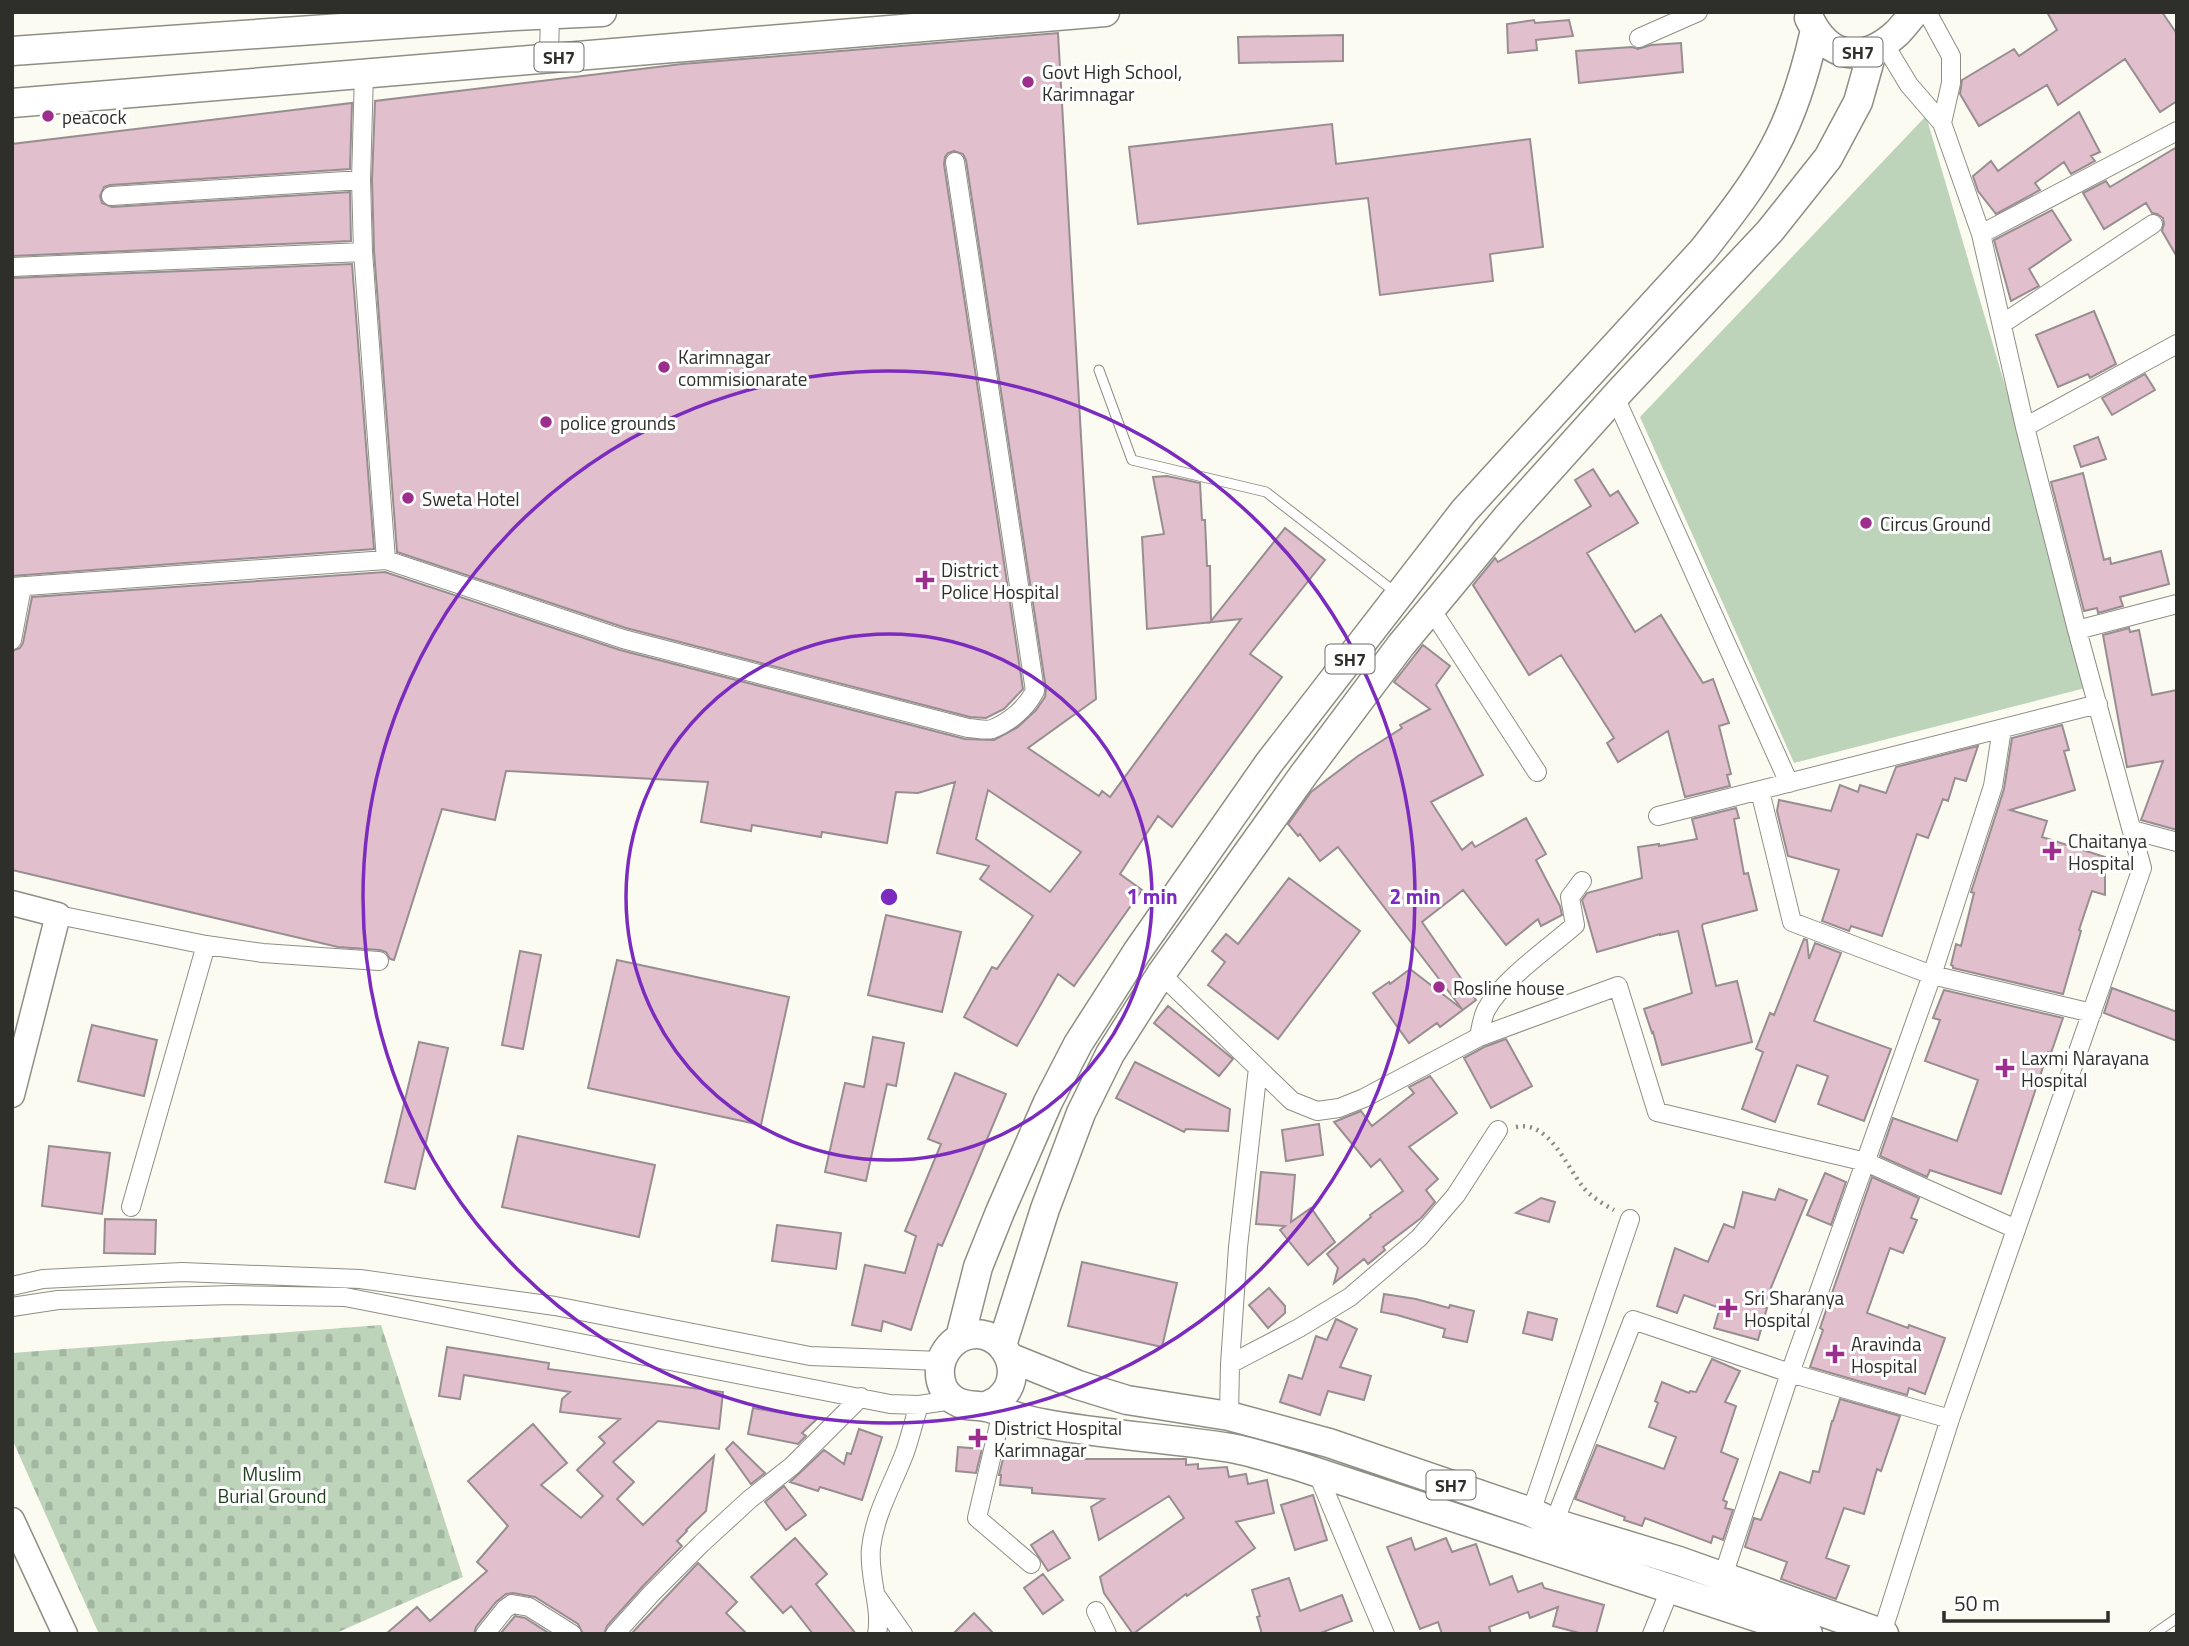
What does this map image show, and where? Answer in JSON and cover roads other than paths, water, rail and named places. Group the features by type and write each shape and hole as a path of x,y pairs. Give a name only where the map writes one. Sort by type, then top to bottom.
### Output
{"main road":[{"name":"SH7","path":"12,51 602,12"},
{"name":"SH7","path":"12,103 1105,12"},
{"name":"SH7","path":"1808,18 1825,43 1834,50 1853,53 1878,46 1896,34 1915,12"},
{"name":"SH7","path":"960,1338 978,1267 1048,1102 1078,1044 1137,952 1269,763 1464,511 1703,250 1734,211 1775,147 1805,75 1808,18"},
{"name":"SH7","path":"994,1409 1009,1388 1013,1373 1007,1351 1045,1209 1081,1113 1110,1054 1161,974 1304,774 1401,645 1508,516 1770,231 1828,158 1858,102 1878,46"},
{"name":"SH7","path":"941,1361 948,1348 960,1338 975,1334 990,1336 1007,1351 1078,1385 1127,1400 1228,1416 1329,1443 1883,1633"},
{"path":"941,1361 940,1376 945,1391 953,1400"},
{"name":"SH7","path":"953,1400 970,1407 994,1409 1039,1423 1234,1449 1317,1472 1808,1634"}],"street":[{"path":"1639,38 1698,12"},
{"path":"1927,12 1951,56 1951,83 1942,123"},
{"path":"549,57 550,14"},
{"path":"1878,46 1942,123 1981,234 2025,427 2142,868 1950,1419 1883,1633"},
{"path":"364,73 361,180 363,252 386,560"},
{"path":"1981,234 2177,131"},
{"path":"12,640 17,587 386,560 623,639 968,727 989,730 1015,716 1029,703 1035,691 955,162"},
{"path":"111,196 361,180"},
{"path":"2002,324 2153,224"},
{"path":"12,267 363,252"},
{"path":"2025,427 2177,344"},
{"path":"1615,397 1789,783"},
{"path":"2077,630 2177,604"},
{"path":"1431,609 1537,772"},
{"path":"1658,817 2098,704"},
{"path":"1723,1576 1790,1373 1932,975 1993,786 2002,729"},
{"path":"1760,790 1792,922 1932,975 2092,1013"},
{"path":"2132,830 2177,842"},
{"path":"1479,1037 1485,1012 1495,997 1575,925 1570,897 1582,881"},
{"path":"12,903 206,945 263,953 379,961"},
{"path":"12,1095 58,915"},
{"path":"131,1207 206,945"},
{"path":"1161,974 1292,1101 1317,1111 1339,1108 1364,1098 1479,1037 1618,986 1657,1112 1866,1162 2016,1229"},
{"path":"1228,1416 1238,1247 1258,1068"},
{"path":"1230,1364 1300,1328 1350,1297 1419,1238 1456,1195 1497,1130"},
{"path":"1542,1517 1630,1219"},
{"path":"12,1286 43,1279 182,1272 360,1279 555,1306 810,1356 941,1361"},
{"path":"12,1307 58,1300 232,1296 345,1297 890,1404 919,1405 953,1400"},
{"path":"1542,1517 1633,1320 1790,1373 1950,1419"},
{"path":"615,1634 702,1543 750,1499 792,1466 861,1397"},
{"path":"877,1634 879,1622 871,1569 871,1547 878,1513 904,1453 919,1405"},
{"path":"994,1409 977,1518 1031,1564"},
{"path":"1317,1472 1385,1634"},
{"path":"12,1520 65,1634"},
{"path":"1652,1634 1671,1587"},
{"path":"874,1594 903,1634"},
{"path":"485,1634 512,1604 529,1607 572,1634"},
{"path":"1096,1611 1107,1634"}],"lane":[{"path":"1099,370 1132,460 1266,492 1399,596"},
{"path":"2154,1634 2177,1618"}],"place":[{"name":"Govt High School, Karimnagar","path":"1028,82"},
{"name":"peacock","path":"48,116"},
{"name":"Karimnagar commisionarate","path":"664,367"},
{"name":"police grounds","path":"546,422"},
{"name":"Sweta Hotel","path":"408,498"},
{"name":"Circus Ground","path":"1866,523"},
{"name":"District Police Hospital","path":"925,580"},
{"name":"Chaitanya Hospital","path":"2052,851"},
{"name":"Rosline house","path":"1439,987"},
{"name":"Laxmi Narayana Hospital","path":"2005,1068"},
{"name":"Sri Sharanya Hospital","path":"1728,1308"},
{"name":"Aravinda Hospital","path":"1835,1354"},
{"name":"District Hospital Karimnagar","path":"978,1438"}],"park label":[{"name":"Muslim Burial Ground","path":"272,1484"}]}
